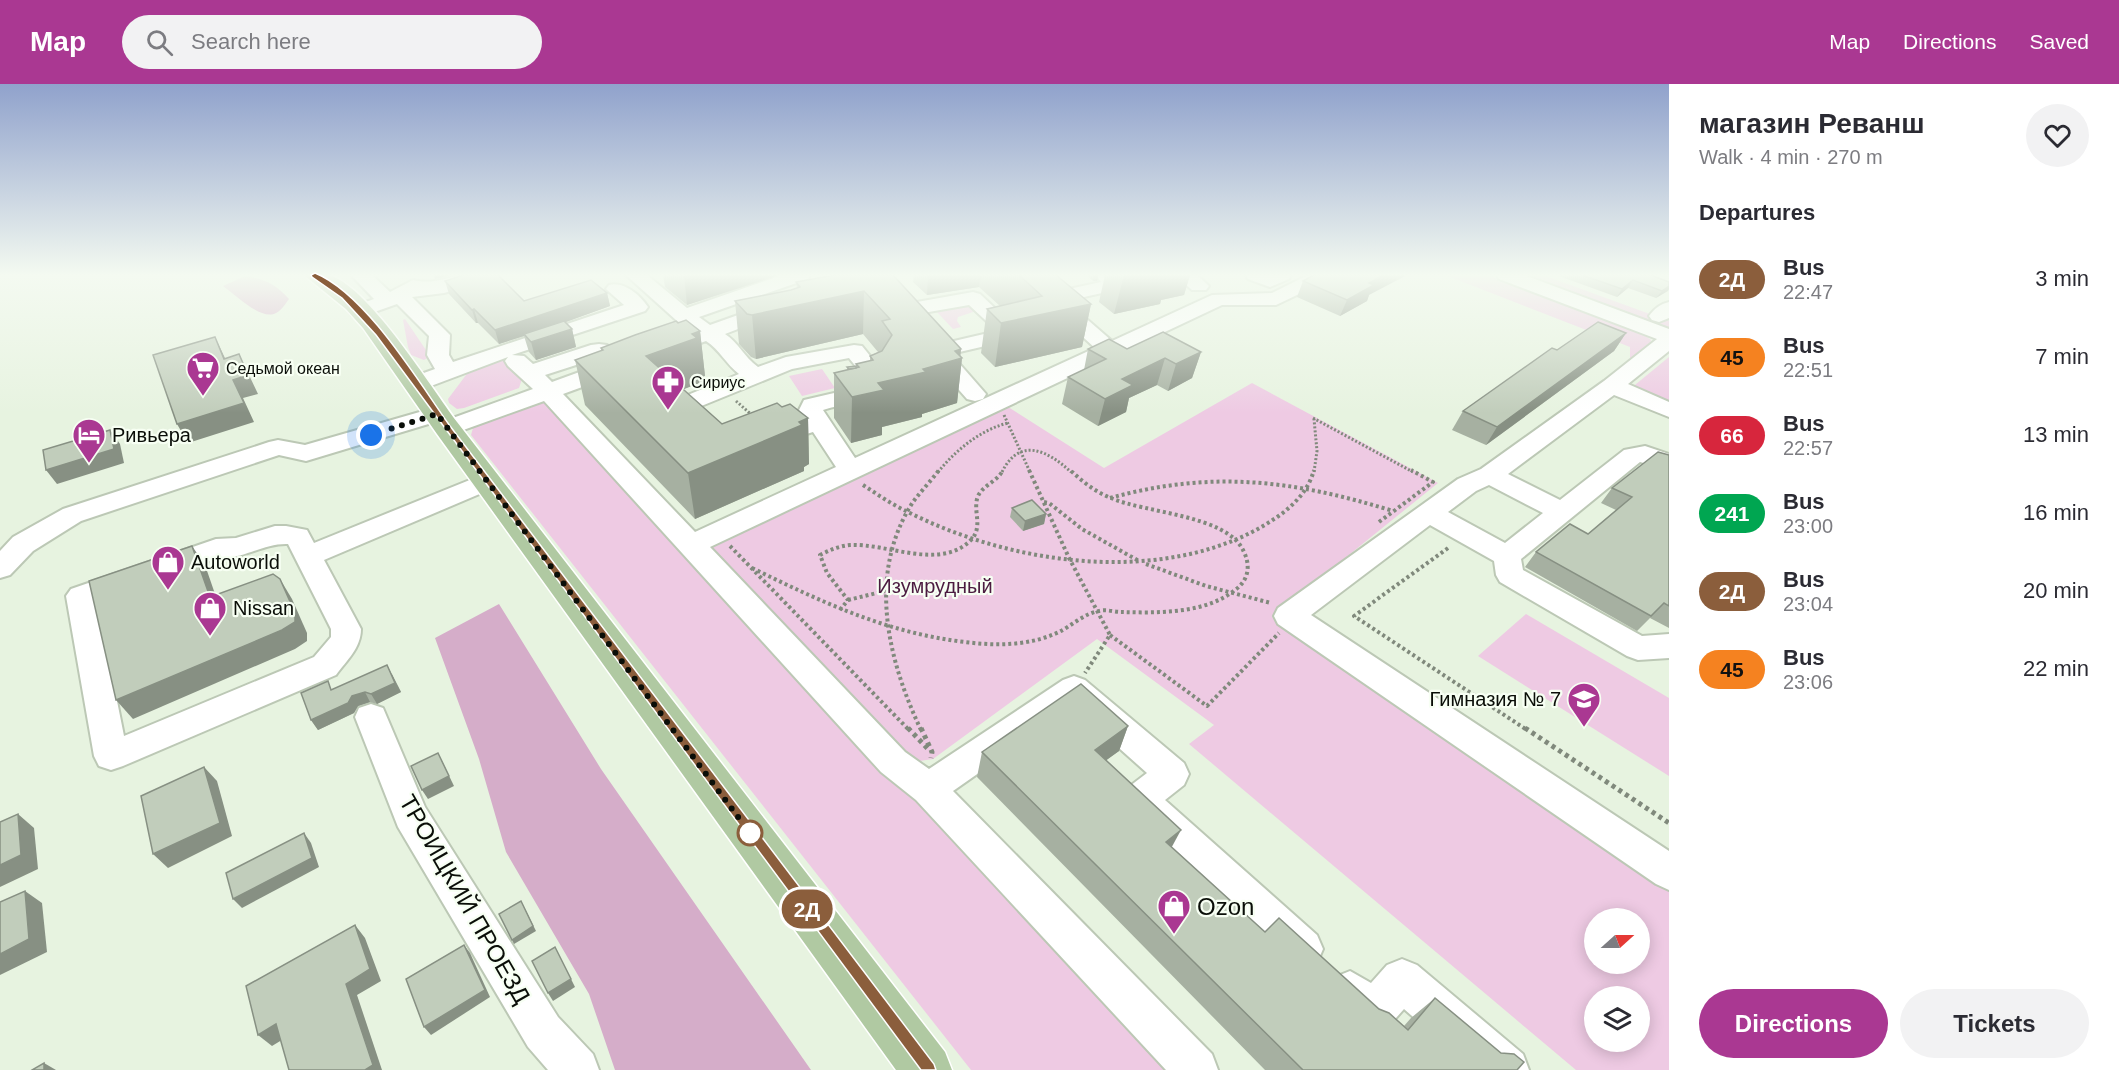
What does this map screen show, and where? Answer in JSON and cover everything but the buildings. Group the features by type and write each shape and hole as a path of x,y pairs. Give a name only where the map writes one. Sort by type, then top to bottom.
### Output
{"main road":[{"path":"383,321 379,333 431,378 442,421 927,1070"}],"street":[{"path":"425,321 441,335 431,378"},
{"path":"696,321 716,329 736,361 756,376"},
{"path":"0,568 23,544 72,515 279,447 306,453 442,421 538,382 632,361 716,329 748,321"},
{"path":"909,321 975,394"},
{"path":"936,351 1004,336 1010,332 998,321"},
{"path":"1077,321 1109,349"},
{"path":"704,539 1169,321"},
{"path":"1629,321 1669,336"},
{"path":"431,378 507,350 597,322 609,333 608,344 599,350 542,369 538,382"},
{"path":"1669,340 1612,386 1490,475 1467,485 1428,513 1280,605 1669,872"},
{"path":"507,350 522,368 704,539 893,762 928,789 1196,1070"},
{"path":"599,350 632,361"},
{"path":"713,440 680,408 684,404 786,364 854,351 877,378 875,387 868,392 812,405 811,410 849,471"},
{"path":"1612,386 1669,410"},
{"path":"779,438 818,421"},
{"path":"1507,556 1633,455 1645,454 1669,462"},
{"path":"1490,475 1562,512"},
{"path":"308,556 487,481"},
{"path":"1428,513 1507,556"},
{"path":"285,533 297,537 308,556 346,629 346,640 325,666 111,756 81,596 216,548 227,550 273,534 285,533"},
{"path":"1507,556 1510,575 1638,648 1669,646"},
{"path":"928,789 1074,689 1172,774 1139,800 1373,1012 1402,980 1507,1070"},
{"name":"ТРОИЦКИЙ ПРОЕЗД","path":"371,717 411,816 440,866 543,1032 577,1070"}],"path":[{"path":"722,389 779,438"},
{"path":"998,401 1043,502 1069,558 1110,636 1207,706 1281,631 1280,605 1206,586 1142,563 1090,534 1062,516 1049,503 1043,502"},
{"path":"849,471 866,487 907,511 972,538 1018,550 1069,558 1142,563 1191,556 1238,542 1281,514 1308,488 1318,462 1313,418 1433,482 1374,525"},
{"path":"928,789 932,752 911,711 891,653 885,574 896,535 907,511 923,486 948,460 999,424 1008,423"},
{"path":"704,539 752,568 804,595 840,610 888,627 984,644 1026,644 1047,638 1096,611 1181,612 1209,605 1233,592 1248,575 1246,557 1238,542 1215,528 1186,518 1122,503 1094,490 1058,459 1030,451 1020,451 1010,457 996,481 987,485 978,494 975,501 980,523 972,538 957,549 944,553 921,554 838,545 820,555 826,572 848,600"},
{"path":"1110,498 1145,488 1202,480 1243,480 1308,488 1393,511"},
{"path":"1456,552 1447,547 1354,616 1669,823"},
{"path":"752,568 932,752"},
{"path":"840,610 848,600 885,591"},
{"path":"1074,689 1110,636"}],"green space":[{"path":"403,321 406,321 429,357 424,360 411,355"},
{"path":"945,321 957,321 961,327 953,329"},
{"path":"1563,321 1611,321 1640,332 1651,340 1630,360 1630,347"},
{"path":"1648,321 1669,321 1669,329"},
{"path":"503,357 522,379 519,388 464,408 457,409 449,403 448,399 469,371"},
{"path":"1669,357 1669,405 1630,389"},
{"path":"822,369 835,388 802,396 789,376"},
{"name":"Изумрудный","path":"1252,383 1438,483 1272,617 1669,888 1669,1070 1576,1070 1189,744 1214,725 1097,639 933,759 913,762 708,546 1002,403 1104,468"},
{"path":"545,401 1173,1070 971,1070 471,435 473,428 479,422"},
{"path":"1526,614 1669,698 1669,776 1478,656"}],"shaded area":[{"path":"499,604 601,769 811,1070 615,1070 589,994 506,852 479,759 435,638"}],"bus line":[{"name":"2Д","path":"368,321 927,1070"}],"place":[{"name":"Седьмой океан","path":"203,397"},
{"name":"Сириус","path":"668,411"},
{"name":"Ривьера","path":"89,464"},
{"name":"Autoworld","path":"168,591"},
{"name":"Nissan","path":"210,637"},
{"name":"Гимназия № 7","path":"1584,728"},
{"name":"Ozon","path":"1174,935"}],"route":[{"path":"371,435 415,423 437,414 750,833"}]}
